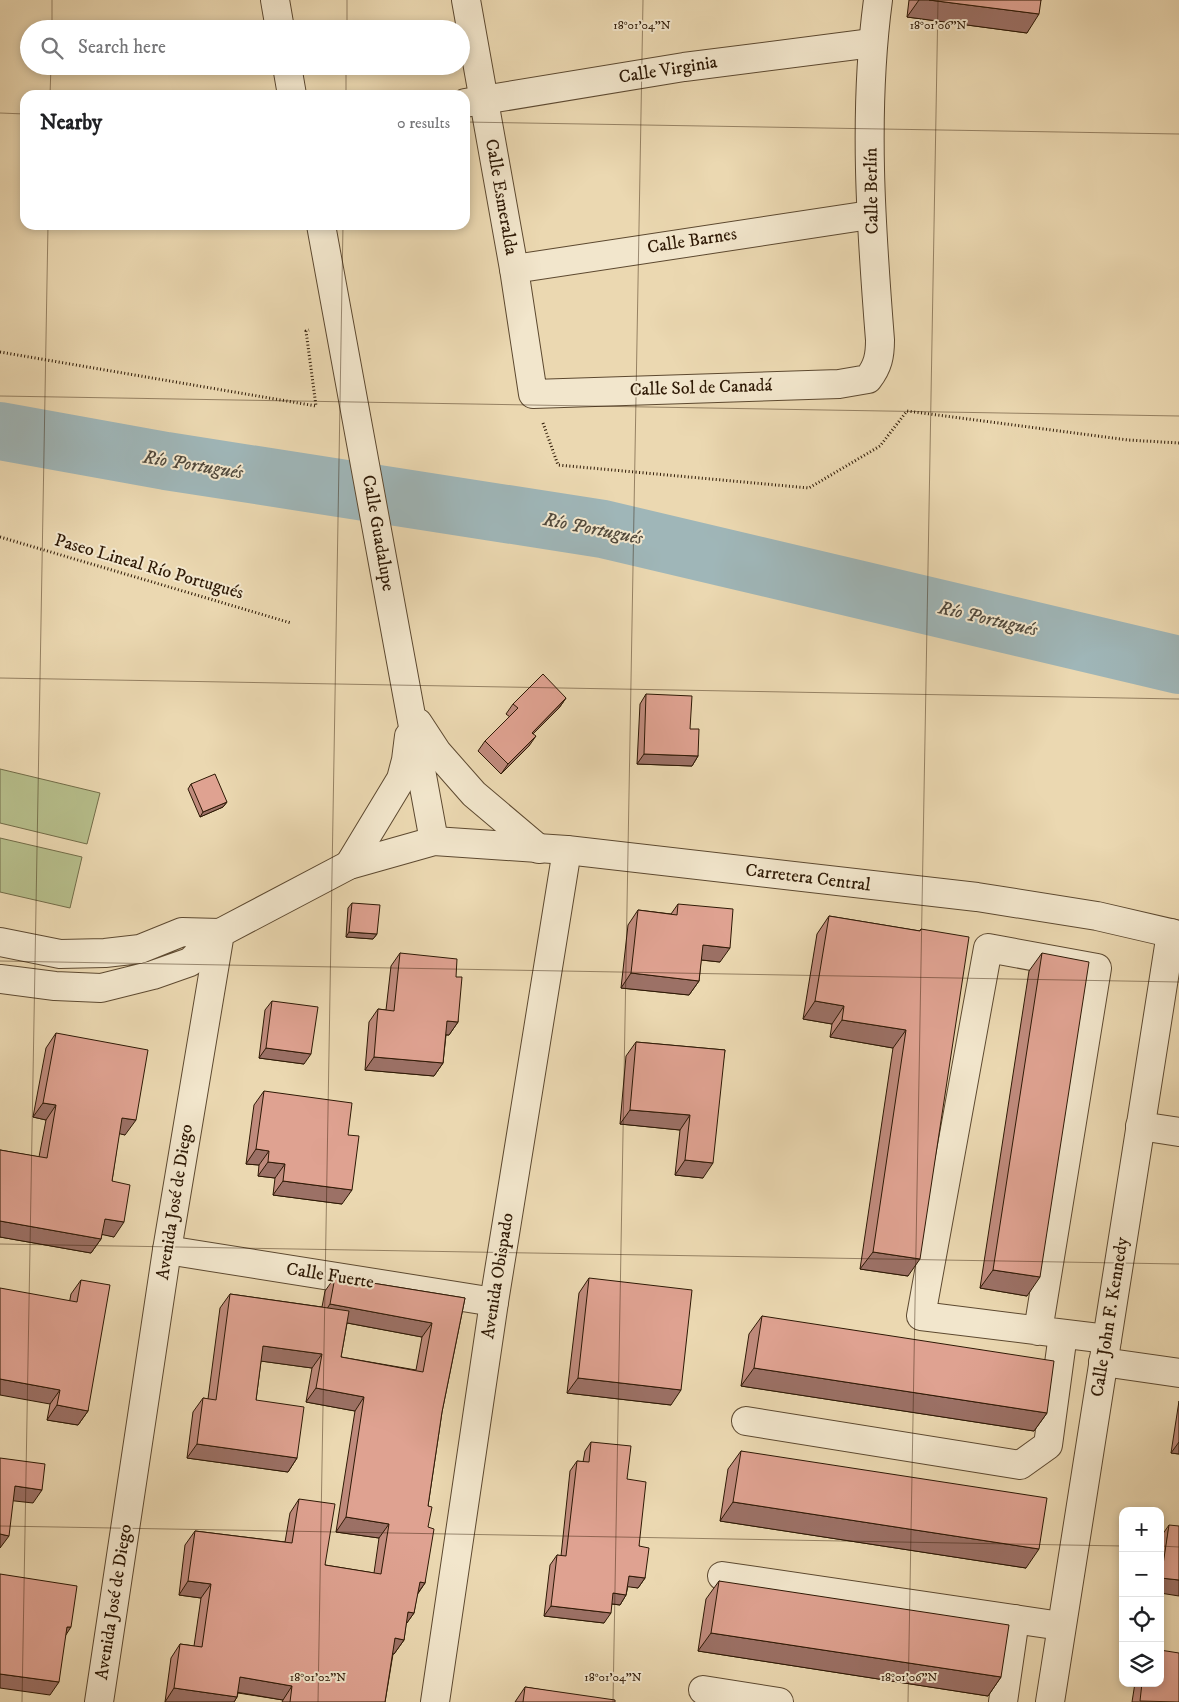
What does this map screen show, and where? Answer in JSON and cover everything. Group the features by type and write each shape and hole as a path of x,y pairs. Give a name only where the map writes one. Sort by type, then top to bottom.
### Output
{"street":[{"path":"275,0 278,20"},
{"name":"Calle Esmeralda","path":"466,0 468,20"},
{"name":"Calle Berlín","path":"868,379 880,358 870,215 872,42 878,0"},
{"name":"Calle Virginia","path":"475,101 684,67 872,42"},
{"name":"Calle Esmeralda","path":"470,45 475,101 514,269 533,394"},
{"path":"289,75 291,90"},
{"name":"Calle Barnes","path":"514,269 870,215"},
{"name":"Calle Guadalupe","path":"323,236 434,842"},
{"name":"Calle Sol de Canadá","path":"533,394 839,384 868,379"},
{"path":"412,714 437,752 474,794 539,849"},
{"path":"349,865 401,779 406,760 412,714"},
{"path":"0,979 55,986 101,988 153,975 190,962 220,933 349,865 434,842"},
{"name":"Carretera Central","path":"434,842 567,850 977,897 1097,916 1175,934"},
{"name":"Avenida Obispado","path":"435,1702 494,1302 567,850"},
{"path":"0,942 60,954 105,953 140,949 182,932 220,933"},
{"name":"Avenida José de Diego","path":"98,1702 167,1250 220,933"},
{"name":"Calle John F. Kennedy","path":"1050,1702 1140,1126 1175,934"},
{"path":"746,1421 1020,1465 1048,1445 1051,1332 1097,968 988,948 921,1316 1051,1332 1179,1373"},
{"path":"1140,1126 1179,1132"},
{"name":"Calle Fuerte","path":"167,1250 494,1302"},
{"path":"722,1576 1062,1626"},
{"path":"1003,1702 1015,1618"},
{"path":"703,1690 779,1702"}],"path":[{"path":"0,352 316,406"},
{"path":"533,394 558,465 809,488 880,446 907,411 1128,440 1179,443"},
{"name":"Paseo Lineal Río Portugués","path":"0,537 291,623"}],"green space":[{"path":"0,769 100,793 87,844 0,823"},
{"path":"0,838 82,857 70,908 0,892"}],"building":[{"path":"929,0 1041,0 1039,14"},
{"path":"543,674 566,698 532,733 536,736 508,764 485,741 518,708 513,704"},
{"path":"646,694 692,696 690,729 699,729 698,756 644,754"},
{"path":"215,774 227,802 203,812 191,784"},
{"path":"352,903 380,905 377,934 349,932"},
{"path":"678,904 733,909 730,948 703,945 699,981 631,973 638,910 677,915"},
{"path":"829,916 969,937 920,1259 873,1252 906,1030 842,1020 844,1006 815,1001"},
{"path":"400,953 457,959 456,977 462,977 458,1022 447,1021 443,1063 374,1057 378,1009 394,1011"},
{"path":"1042,953 1089,962 1040,1277 993,1270"},
{"path":"272,1001 318,1007 311,1054 266,1048"},
{"path":"56,1033 148,1050 136,1120 122,1118 112,1181 130,1185 124,1222 105,1219 101,1239 0,1221 0,1150 47,1158 56,1105 43,1103"},
{"path":"636,1042 725,1050 713,1163 685,1160 690,1115 630,1110"},
{"path":"264,1091 352,1103 348,1135 359,1136 352,1190 283,1181 285,1164 268,1162 269,1151 256,1149"},
{"path":"335,1277 465,1298 442,1412 428,1506 432,1507 428,1527 434,1529 425,1583 420,1582 414,1613 408,1612 404,1640 395,1638 385,1702 290,1702 292,1686 240,1677 237,1697 174,1688 180,1644 202,1647 211,1584 188,1581 195,1531 292,1543 299,1499 335,1504 325,1565 381,1574 389,1524 346,1517 364,1397 316,1388 322,1354 263,1346 256,1400 304,1407 297,1458 197,1444 203,1398 216,1400 230,1294 349,1311 341,1357 423,1372 432,1323 330,1304"},
{"path":"589,1278 692,1290 681,1390 578,1378"},
{"path":"81,1280 110,1285 88,1411 57,1405 60,1390 0,1379 0,1288 77,1302"},
{"path":"762,1316 1054,1361 1047,1413 754,1368"},
{"path":"591,1442 631,1446 627,1479 646,1482 639,1546 649,1548 645,1578 629,1576 626,1595 613,1593 611,1613 551,1606 557,1555 566,1556 577,1461 589,1462"},
{"path":"741,1451 1047,1498 1039,1549 733,1502"},
{"path":"0,1458 45,1464 42,1490 15,1486 9,1536 0,1534"},
{"path":"1169,1525 1179,1526 1179,1580 1164,1578 1164,1558"},
{"path":"0,1574 77,1586 71,1627 67,1627 59,1682 0,1674"},
{"path":"719,1581 1009,1625 1001,1677 711,1633"},
{"path":"1164,1651 1179,1653 1179,1702 1140,1701 1142,1687 1164,1687"},
{"path":"525,1687 615,1700 615,1702 523,1702"}],"waterway":[{"name":"Río Portugués","path":"0,431 166,461 603,529 1179,665"}]}
